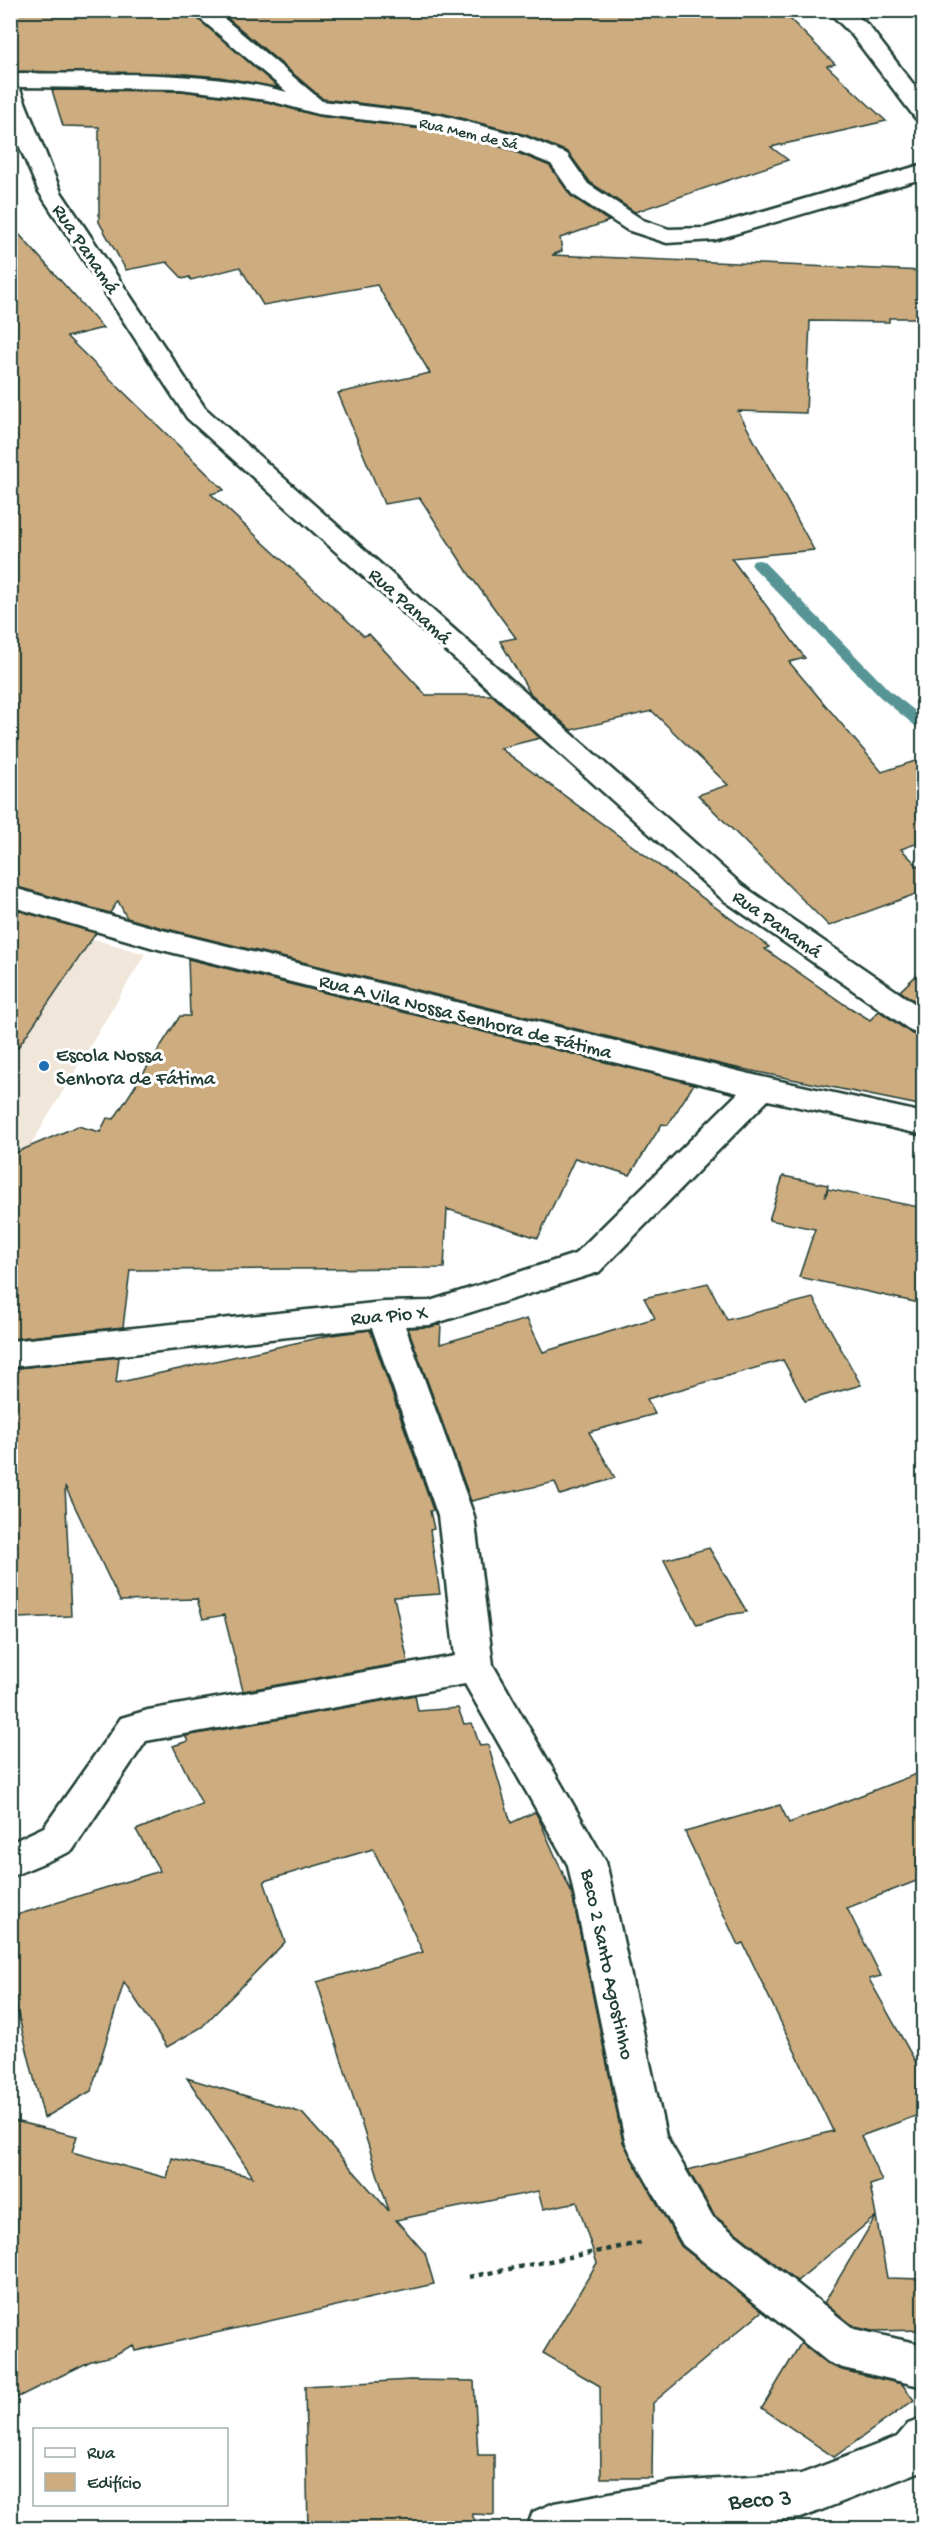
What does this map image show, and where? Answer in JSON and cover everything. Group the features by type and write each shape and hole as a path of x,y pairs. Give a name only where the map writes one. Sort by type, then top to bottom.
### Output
{"street":[{"path":"200,10 318,107"},
{"path":"837,10 860,30 924,114"},
{"path":"10,80 181,82 268,94 318,107"},
{"name":"Rua Panamá","path":"10,89 50,192 196,413 732,892 924,1025"},
{"name":"Rua Mem de Sá","path":"318,107 440,122 517,142 559,159 580,189 635,225 667,236 706,235 924,171"},
{"name":"Rua A Vila Nossa Senhora de Fátima","path":"10,896 154,938 762,1088 924,1124"},
{"name":"Rua Pio X","path":"10,1354 384,1314 429,1313 587,1263 762,1088"},
{"name":"Beco 2 Santo Agostinho","path":"384,1314 456,1516 475,1667 587,1862 646,2141 698,2231 843,2347 924,2366"},
{"path":"10,1861 58,1839 134,1729 475,1667"},
{"name":"Beco 3","path":"549,2529 554,2525 672,2504 801,2496 912,2453 924,2439"}],"path":[{"path":"469,2277 698,2231"}],"shaded area":[{"name":"Escola Nossa Senhora de Fátima","path":"11,915 145,954 11,1178"}],"building":[{"path":"10,10 188,10 279,88 220,77 185,74 10,71"},
{"path":"218,10 781,10 835,64 827,66 886,121 771,147 788,160 635,212 590,182 568,152 526,135 441,113 323,99"},
{"path":"52,90 181,91 267,102 318,116 439,131 508,149 550,166 571,196 609,221 560,238 562,251 552,255 924,271 924,318 889,318 889,322 810,321 806,413 738,411 814,550 731,558 805,658 789,662 882,772 924,758 924,841 901,849 924,872 924,891 829,926 698,795 728,785 652,711 571,730 530,693 500,641 516,638 469,574 420,498 384,504 338,393 430,373 377,285 263,305 240,267 191,280 189,277 183,279 167,262 126,270 99,222 99,127 63,126"},
{"path":"10,224 103,328 67,337 224,490 211,494 364,636 369,634 426,695 492,695 540,738 500,748 769,947 765,949 844,1004 870,1020 879,1011 912,1034 924,1037 924,1106 728,1066 159,927 127,918 118,901 110,913 10,885"},
{"path":"10,908 96,933 10,1059"},
{"path":"188,959 694,1084 668,1125 662,1124 630,1175 575,1158 538,1238 447,1209 444,1268 130,1270 123,1327 10,1339 10,1155 78,1126 100,1132 107,1118 114,1119 180,1016 190,1016"},
{"path":"924,968 924,1007 900,991"},
{"path":"783,1176 828,1185 825,1198 828,1189 924,1208 924,1304 799,1277 815,1229 769,1220"},
{"path":"708,1283 727,1320 813,1298 861,1385 805,1401 783,1360 647,1399 655,1414 589,1432 615,1478 560,1495 555,1482 471,1501 408,1328 441,1324 440,1344 527,1319 543,1352 655,1318 644,1298"},
{"path":"370,1330 433,1510 430,1511 434,1529 430,1530 440,1594 394,1597 408,1662 243,1691 224,1615 203,1619 197,1599 120,1601 65,1486 71,1616 18,1618 19,1601 10,1601 10,1369 119,1357 116,1383 331,1335"},
{"path":"709,1548 747,1612 727,1615 697,1625 664,1560"},
{"path":"415,1695 418,1711 458,1708 464,1724 472,1723 480,1746 488,1745 511,1823 535,1812 539,1819 572,1894 623,2142 681,2246 762,2311 653,2403 652,2478 601,2478 600,2386 543,2353 597,2263 577,2202 543,2209 538,2191 396,2220 425,2253 434,2284 135,2351 133,2345 112,2356 91,2361 10,2401 10,2120 77,2136 72,2152 167,2178 172,2158 253,2177 187,2078 302,2113 389,2211 317,1982 423,1952 373,1849 264,1881 285,1942 202,2027 167,2047 124,1982 91,2091 44,2118 10,1982 10,1917 160,1871 136,1830 202,1804 173,1746 188,1741 185,1736"},
{"path":"924,1771 924,1878 847,1908 881,1976 869,1979 924,2077 924,2113 861,2136 882,2181 870,2185 876,2216 797,2281 715,2216 688,2170 833,2131 743,1943 738,1945 685,1832 780,1805 789,1823"},
{"path":"876,2216 887,2278 924,2279 924,2330 872,2331 855,2327 824,2303"},
{"path":"801,2343 827,2364 842,2370 902,2384 914,2400 834,2457 762,2408"},
{"path":"410,2380 474,2381 478,2455 494,2455 494,2515 472,2514 478,2529 308,2529 305,2386"}],"waterway":[{"path":"758,564 885,694 924,726"}],"place":[{"name":"Escola Nossa Senhora de Fátima","path":"44,1066"}]}
